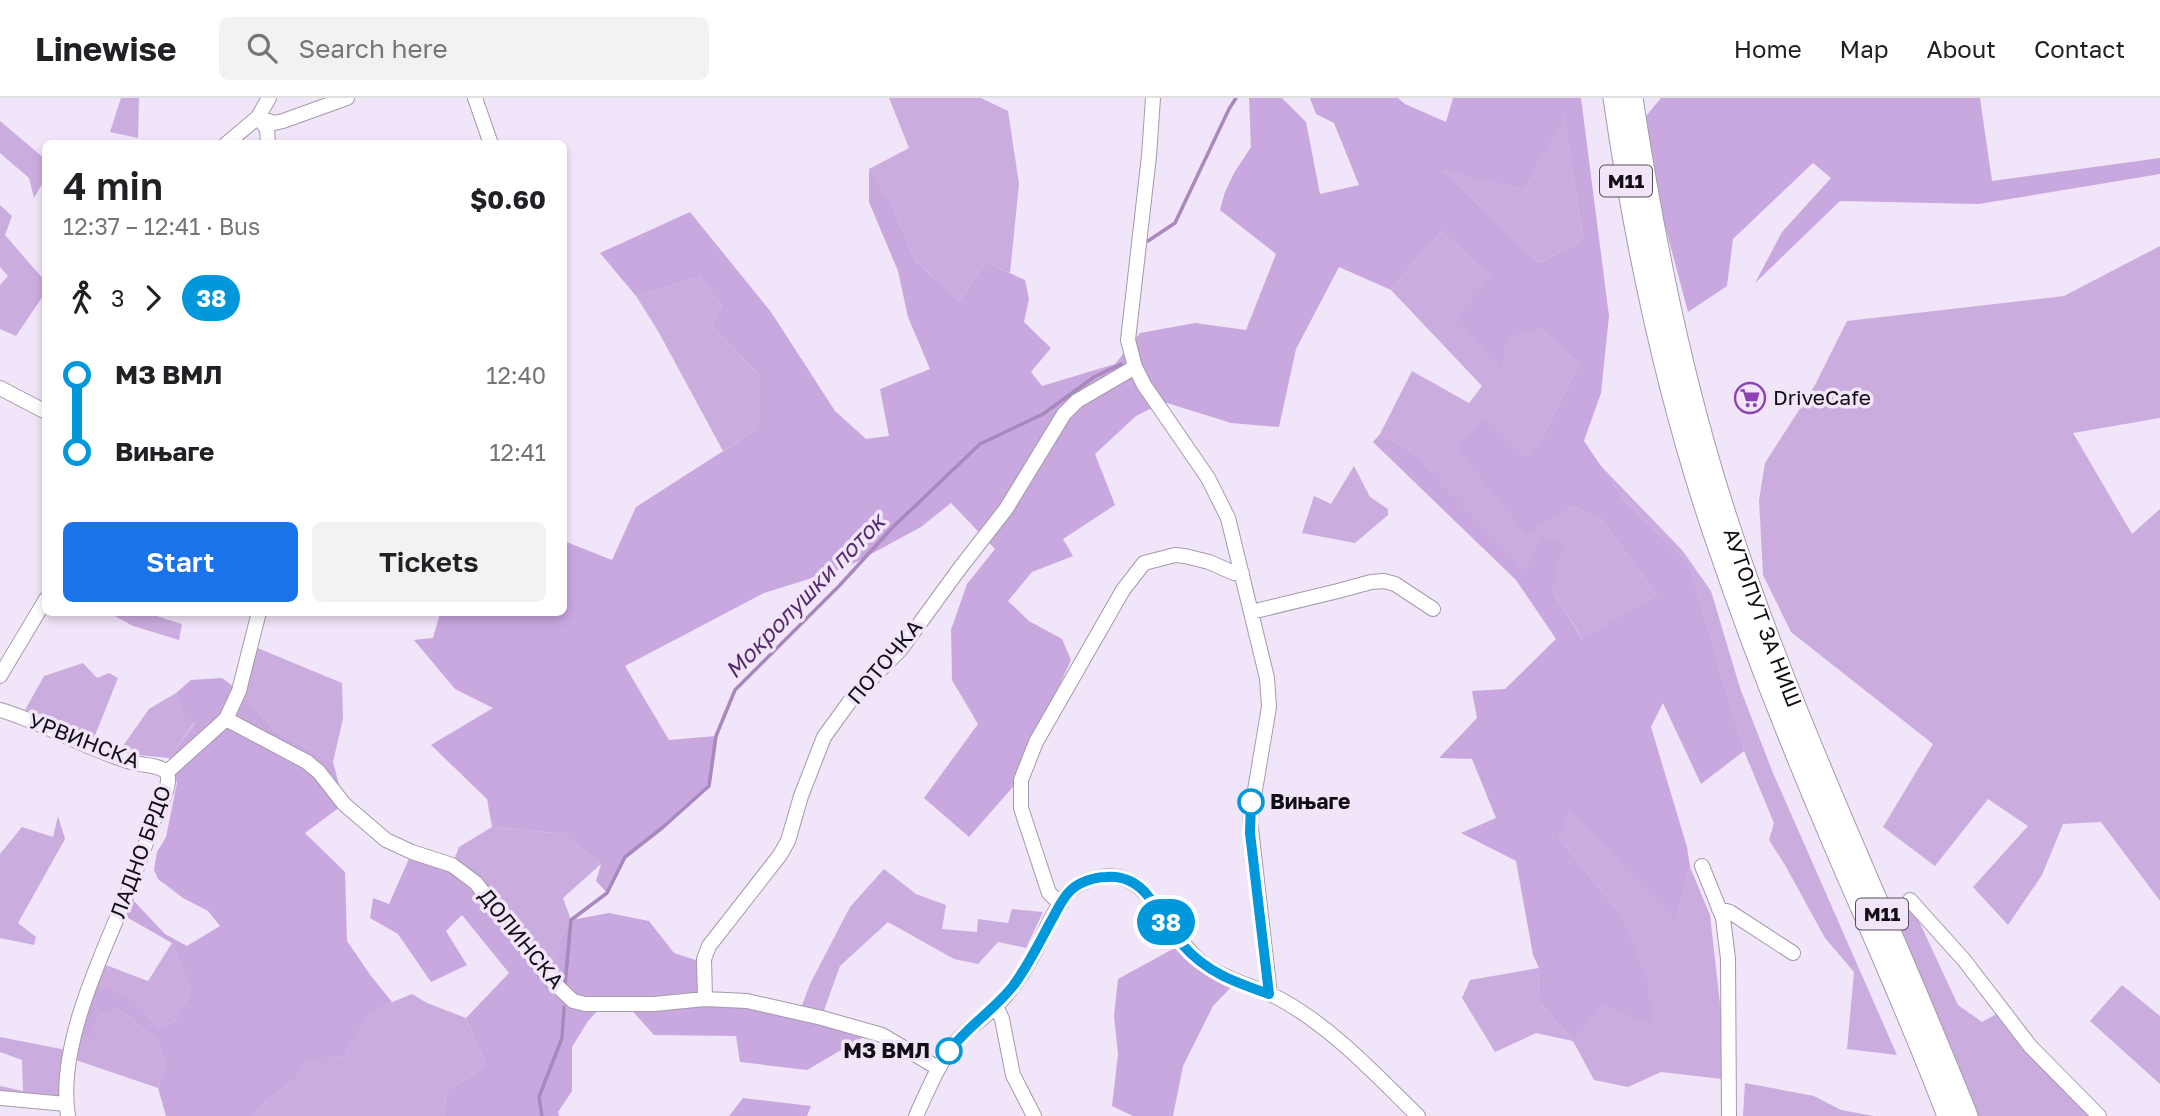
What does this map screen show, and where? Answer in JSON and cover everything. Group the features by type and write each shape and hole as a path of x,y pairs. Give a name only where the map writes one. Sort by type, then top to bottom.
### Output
{"highway":[{"name":"АУТОПУТ ЗА НИШ","path":"1614,98 1626,181 1645,276 1676,405 1717,543 1783,720 1948,1116"},
{"name":"АУТОПУТ ЗА НИШ","path":"1632,98 1654,234 1675,333 1699,428 1726,518 1797,711 1967,1116"}],"street":[{"path":"231,140 258,117 269,98"},
{"path":"258,117 274,123 347,98"},
{"path":"475,98 490,140"},
{"path":"1153,98 1149,156 1128,329 1130,354 1157,405 1216,491 1228,518 1267,678 1268,713 1250,820 1269,994"},
{"path":"258,117 267,130 268,140"},
{"name":"ПОТОЧКА","path":"705,999 705,959 709,946 784,848 824,737 853,697 901,649 1006,509 1064,414 1085,396 1135,367"},
{"path":"0,388 42,410"},
{"path":"1061,904 1049,893 1021,808 1021,780 1036,742 1123,590 1144,564 1166,557 1185,556 1209,562 1234,573 1242,573"},
{"path":"1251,612 1384,581 1395,584 1433,609"},
{"path":"0,676 42,606"},
{"name":"ЛАДНО БРДО","path":"67,1110 70,1058 89,986 164,796 167,772 226,719 239,691 258,616"},
{"name":"УРВИНСКА","path":"0,710 105,753 167,772"},
{"name":"ДОЛИНСКА","path":"226,719 307,762 319,772 344,804 386,840 452,865 465,873 476,883 550,979 573,1000 585,1004 640,1004 705,999 756,1003 867,1030 897,1042 918,1058 938,1068"},
{"path":"1702,866 1725,931 1728,959 1729,1116"},
{"path":"916,1116 938,1068 958,1040 996,1006 1027,966 1071,890 1087,881 1111,876 1127,879 1148,895 1182,944 1200,962 1236,982 1269,994 1311,1019 1339,1040 1418,1116"},
{"path":"1910,900 1964,960 2030,1046 2099,1116"},
{"path":"1719,909 1730,912 1793,953"},
{"path":"996,1006 1002,1019 1013,1074 1034,1116"},
{"path":"0,1098 67,1110"}],"shaded area":[{"path":"121,98 139,98 138,138 110,132"},
{"path":"889,98 981,98 1008,111 1019,184 1010,273 985,262 959,301 915,260 892,204 869,169 909,148"},
{"path":"1249,98 1282,98 1306,122 1320,194 1359,185 1334,123 1316,114 1310,98 1398,98 1405,104 1446,122 1453,98 1581,98 1609,316 1601,393 1584,441 1624,500 1689,563 1744,751 1701,784 1663,703 1651,727 1687,847 1690,867 1676,919 1569,812 1559,838 1621,915 1647,981 1653,1025 1602,1004 1573,1041 1538,1001 1539,968 1533,955 1516,861 1461,833 1496,818 1472,759 1439,758 1477,718 1472,691 1505,689 1556,639 1516,580 1373,442 1380,434 1414,453 1525,572 1542,537 1563,542 1552,590 1582,639 1657,595 1600,518 1570,506 1526,534 1456,447 1485,419 1525,458 1543,436 1579,364 1540,329 1508,337 1502,371 1457,317 1491,278 1441,231 1391,290 1339,267 1296,349 1279,427 1231,423 1164,402 1136,416 1095,454 1115,505 1063,539 1073,556 1032,572 1008,601 1029,621 1062,639 1071,660 1012,788 969,837 924,798 978,724 952,680 951,630 967,584 995,549 951,503 921,527 847,567 764,593 625,666 669,740 716,736 709,786 625,857 607,893 596,881 601,864 563,834 492,827 487,799 431,745 493,708 455,689 414,640 433,638 439,616 567,616 567,542 612,560 636,507 759,428 759,375 712,327 721,305 700,277 636,296 600,253 690,212 771,312 835,411 866,439 889,436 880,389 930,369 908,317 898,271 869,202 869,169 892,204 915,260 959,301 985,262 1025,280 1029,299 1024,322 1051,348 1031,372 1042,386 1115,364 1140,333 1195,323 1246,330 1276,254 1220,210 1234,173 1251,147","holes":["1564,116 1583,239 1539,263 1443,170 1525,190"]},
{"path":"1661,98 1980,98 1992,181 2160,158 2160,174 1979,204 1840,201 1755,283 1782,232 1831,178 1813,163 1733,239 1727,286 1688,312 1658,199 1646,116"},
{"path":"1564,115 1583,239 1539,263 1442,169 1525,190"},
{"path":"0,121 42,156 42,184 34,198 29,178 0,153"},
{"path":"0,205 12,216 5,235 42,278 42,297 16,336 0,329 0,285 8,276 0,267"},
{"path":"1441,231 1491,278 1502,369 1508,336 1540,329 1579,364 1543,436 1525,459 1570,506 1600,518 1657,595 1583,640 1552,590 1525,573 1414,453 1380,434 1412,371 1469,403 1482,386 1391,290"},
{"path":"2160,246 2160,418 2073,433 2132,534 2160,509 2160,901 2101,822 2063,824 2042,875 2008,925 1973,887 2028,826 1988,799 1935,866 1883,827 1933,744 1791,632 1763,575 1759,500 1765,463 1815,385 1847,321 2064,296"},
{"path":"700,277 721,305 712,327 759,375 759,428 723,451 636,296"},
{"path":"1599,464 1682,550 1711,591 1740,688 1773,773 1897,1055 1847,1049 1854,972 1825,938 1769,840 1774,823 1744,751 1689,563 1624,500"},
{"path":"1354,466 1370,497 1388,509 1388,515 1355,543 1302,533 1314,496 1331,504"},
{"path":"115,616 157,616 182,624 179,640 133,626"},
{"path":"255,647 342,683 343,719 333,762 274,730 242,693"},
{"path":"83,663 97,678 109,673 118,678 94,738 46,716 25,710 44,676"},
{"path":"222,678 242,693 274,730 333,762 344,804 305,833 345,872 347,941 392,1002 368,1013 345,1056 307,1059 297,1078 265,1102 253,1116 166,1116 158,1088 166,1064 158,1041 118,1008 97,1017 92,1036 76,1035 89,986 108,989 139,1005 158,1028 174,1022 191,991 172,943 123,915 130,897 165,934 187,946 220,926 208,911 183,898 158,879 154,870 157,852 166,837 177,783 169,758 195,723 184,717 176,693 191,680"},
{"path":"176,693 184,717 195,722 169,758 118,753 149,709"},
{"path":"1568,811 1676,918 1690,867 1710,915 1724,1039 1722,1079 1661,1072 1628,1087 1594,1080 1573,1041 1536,1033 1495,1052 1462,998 1470,980 1539,968 1538,1001 1572,1040 1602,1003 1653,1024 1621,915 1559,838"},
{"path":"58,816 65,839 18,923 36,937 34,945 0,938 0,854 22,827 53,837"},
{"path":"492,827 563,834 601,864 563,898 571,920 560,939 558,977 452,865 459,847"},
{"path":"412,852 452,865 557,976 560,939 571,920 609,913 649,921 674,953 705,963 705,999 872,1032 807,1070 740,1062 736,1036 654,1035 627,1005 604,1004 588,1021 572,1047 572,1091 558,1112 559,1116 444,1116 447,1090 486,1066 466,1018 509,973 462,915 446,931 467,965 431,982 398,934 370,918 373,898 389,904"},
{"path":"884,869 916,894 946,905 942,929 977,932 978,919 1008,923 1012,909 1043,912 1026,948 998,942 978,964 954,959 888,922 840,966 822,1016 800,1011 810,984 850,907"},
{"path":"1886,899 1910,902 1958,1005 1982,1022 2002,1011 2099,1116 1976,1116 1953,1054"},
{"path":"172,943 191,991 174,1022 158,1028 139,1005 89,986 98,962 148,981"},
{"path":"1182,944 1236,982 1213,1006 1183,1066 1173,1116 1133,1116 1112,1106 1118,1054 1114,1016 1118,979"},
{"path":"2122,985 2160,1016 2160,1084 2090,1021"},
{"path":"412,994 427,1003 466,1018 486,1066 447,1090 444,1116 253,1116 265,1102 297,1078 307,1058 345,1056 368,1012"},
{"path":"118,1008 158,1041 166,1064 158,1088 70,1058 66,1104 0,1097 0,1086 23,1091 22,1060 0,1052 0,1037 71,1051 76,1035 97,1017"},
{"path":"1745,1083 1814,1096 1841,1110 1874,1116 1743,1116"},
{"path":"743,1098 811,1106 807,1116 729,1116"}],"waterway":[{"name":"Мокролушки поток","path":"1148,241 1175,223 1236,98"},
{"name":"Мокролушки поток","path":"565,985 571,920 607,893 625,857 709,786 716,736 735,690 839,586 892,528 980,444 1043,414 1094,377 1121,364"},
{"path":"542,1116 539,1097 562,1038 564,1007"}],"bus line":[{"name":"38","path":"949,1051 1013,986 1071,890 1101,877 1111,876 1131,881 1148,895 1182,944 1200,962 1236,982 1269,994 1250,833 1251,802"}],"place":[{"name":"DriveCafe","path":"1750,398"},
{"name":"Вињаге","path":"1251,802"},
{"name":"МЗ ВМЛ","path":"949,1051"}]}
